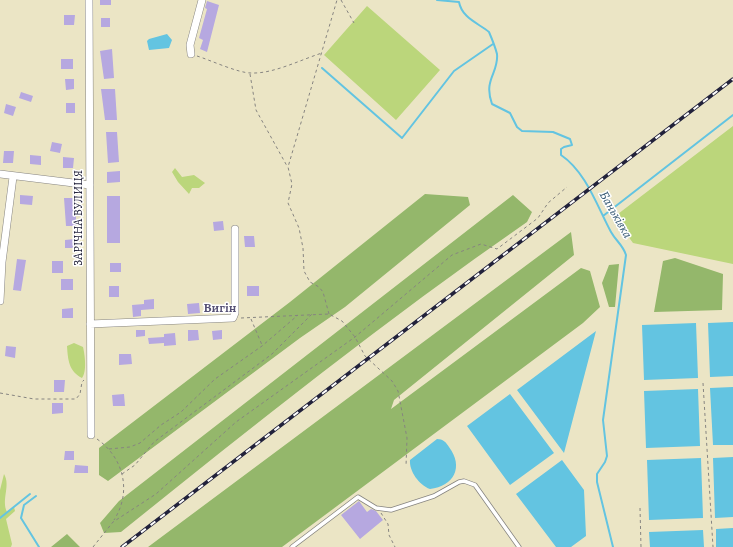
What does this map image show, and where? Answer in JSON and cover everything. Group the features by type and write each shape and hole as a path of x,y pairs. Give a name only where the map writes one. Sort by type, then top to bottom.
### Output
{"street":[{"name":"ЗАРІЧНА ВУЛИЦЯ","path":"89,0 91,435"},
{"path":"191,54 190,45 202,0"},
{"path":"0,174 13,177 90,185"},
{"path":"0,301 1,262 13,177"},
{"path":"90,324 233,318 235,313 235,229"}],"lane":[{"path":"292,547 358,497 376,508 391,510 434,496 459,482 470,482 475,485 520,547"}],"path":[{"path":"288,167 337,0"},
{"path":"341,0 354,23"},
{"path":"191,54 250,73 278,70 290,63 322,53"},
{"path":"250,73 256,110 288,167 292,184 288,203 299,228 303,248 304,271 310,282 319,287 323,292 329,314"},
{"path":"113,522 156,494 236,422 355,337 452,255 481,244 497,249 538,218 548,203 567,187"},
{"path":"233,318 299,314 329,314 342,321 355,337 365,356 392,381 398,391 407,438 406,466"},
{"path":"108,449 130,447 140,443 161,425 181,412 215,379 262,346 299,314"},
{"path":"122,474 135,465 154,442 272,354 312,314"},
{"path":"251,318 262,346"},
{"path":"0,393 34,399 76,399 80,394 82,382 91,379"},
{"path":"702,383 713,547"},
{"path":"91,435 108,449 121,468 124,500 113,522 93,547"},
{"path":"376,508 385,518 389,528 388,534 394,547"},
{"path":"640,508 641,547"}],"green space":[{"path":"367,6 440,70 396,120 324,55"},
{"path":"733,126 733,264 633,243 614,217"},
{"path":"175,168 182,177 194,175 205,183 199,188 192,188 189,194 178,182 172,172"},
{"path":"425,194 468,197 470,205 345,307 300,338 108,481 99,475 99,448 290,302"},
{"path":"513,195 532,212 527,222 372,334 271,412 121,532 104,533 100,523 119,501"},
{"path":"571,232 574,255 394,400 391,409 581,268 590,271 600,307 583,323 282,547 148,547"},
{"path":"675,258 723,274 722,310 654,312 663,261"},
{"path":"619,264 615,307 609,307 602,283 609,265"},
{"path":"74,343 83,347 85,368 82,378 74,372 69,361 67,346"},
{"path":"4,474 7,483 5,507 7,512 14,507 15,511 6,519 12,544 11,547 0,547 0,490"},
{"path":"67,534 80,547 51,547"}],"water":[{"path":"167,34 172,40 169,48 149,50 147,41 149,39"},
{"path":"733,322 733,376 710,377 708,323"},
{"path":"696,323 698,378 644,380 642,325"},
{"path":"596,331 564,453 517,390"},
{"path":"733,387 733,445 713,445 710,388"},
{"path":"698,389 700,446 646,448 644,391"},
{"path":"510,394 554,453 510,485 467,426"},
{"path":"437,439 443,440 448,445 456,462 456,468 451,480 438,487 430,489 422,484 413,473 410,460"},
{"path":"733,457 733,517 715,518 713,458"},
{"path":"701,458 703,518 649,520 647,460"},
{"path":"562,460 584,490 586,536 571,547 556,547 516,494"},
{"path":"733,528 733,547 716,547 716,529"},
{"path":"703,530 704,547 650,547 649,532"}],"building":[{"path":"100,0 111,0 111,5 100,5"},
{"path":"207,1 219,5 207,52 200,49 203,40 199,38 207,9 205,8"},
{"path":"64,15 75,15 74,25 64,25"},
{"path":"101,18 110,18 110,27 101,27"},
{"path":"112,49 114,78 104,79 100,51"},
{"path":"61,59 73,59 73,69 61,69"},
{"path":"65,79 74,79 74,89 66,90"},
{"path":"101,89 115,89 117,120 105,120"},
{"path":"21,92 33,96 31,102 19,98"},
{"path":"66,103 75,103 75,113 66,113"},
{"path":"6,104 16,107 13,116 4,113"},
{"path":"106,132 117,132 119,162 108,163"},
{"path":"52,142 62,144 60,153 50,151"},
{"path":"4,151 14,151 13,163 3,163"},
{"path":"30,155 41,156 41,165 30,164"},
{"path":"63,157 74,158 73,168 63,168"},
{"path":"120,171 120,182 107,183 107,172"},
{"path":"20,195 33,196 32,205 20,204"},
{"path":"107,196 120,196 120,243 107,243"},
{"path":"64,198 76,198 76,226 66,226"},
{"path":"223,221 224,230 214,231 213,222"},
{"path":"244,236 254,236 255,247 245,247"},
{"path":"75,239 76,248 65,248 65,240"},
{"path":"17,259 26,260 21,291 13,290"},
{"path":"52,261 63,261 63,273 52,273"},
{"path":"110,263 121,263 121,272 110,272"},
{"path":"61,279 73,279 73,290 61,290"},
{"path":"109,286 119,286 119,297 109,297"},
{"path":"247,286 259,286 259,296 247,296"},
{"path":"154,299 154,309 141,310 141,316 133,317 132,305 144,304 144,300"},
{"path":"199,303 200,313 188,314 187,304"},
{"path":"73,308 73,318 62,318 62,309"},
{"path":"136,330 145,330 145,336 136,337"},
{"path":"188,330 198,330 199,340 188,341"},
{"path":"222,330 222,339 213,340 212,331"},
{"path":"175,333 176,345 164,346 164,343 149,344 148,338 164,337 164,334"},
{"path":"6,346 16,347 15,358 5,356"},
{"path":"119,354 131,354 132,364 119,365"},
{"path":"54,380 65,380 64,392 54,392"},
{"path":"124,394 125,406 113,406 112,395"},
{"path":"52,403 63,403 63,413 52,414"},
{"path":"65,451 74,451 74,460 64,460"},
{"path":"75,465 88,466 88,473 74,473"},
{"path":"359,501 367,512 371,509 376,511 383,520 360,539 341,515"}],"waterway":[{"name":"Баньківка","path":"437,0 459,2 463,12 471,20 489,32 497,54 496,66 489,88 492,104 510,113 517,127 522,131 553,132 570,139 572,145 561,149 561,155 570,162 584,180 611,232 623,248 626,255 603,420 607,456 597,474 597,482 613,547"},
{"path":"322,68 402,138 454,71 493,44"},
{"path":"603,216 733,115"},
{"path":"0,518 30,494"},
{"path":"36,496 24,505 21,518 39,547"}],"railway":[{"path":"122,547 733,79"}],"district":[{"name":"Вигін","path":"220,309"}]}
